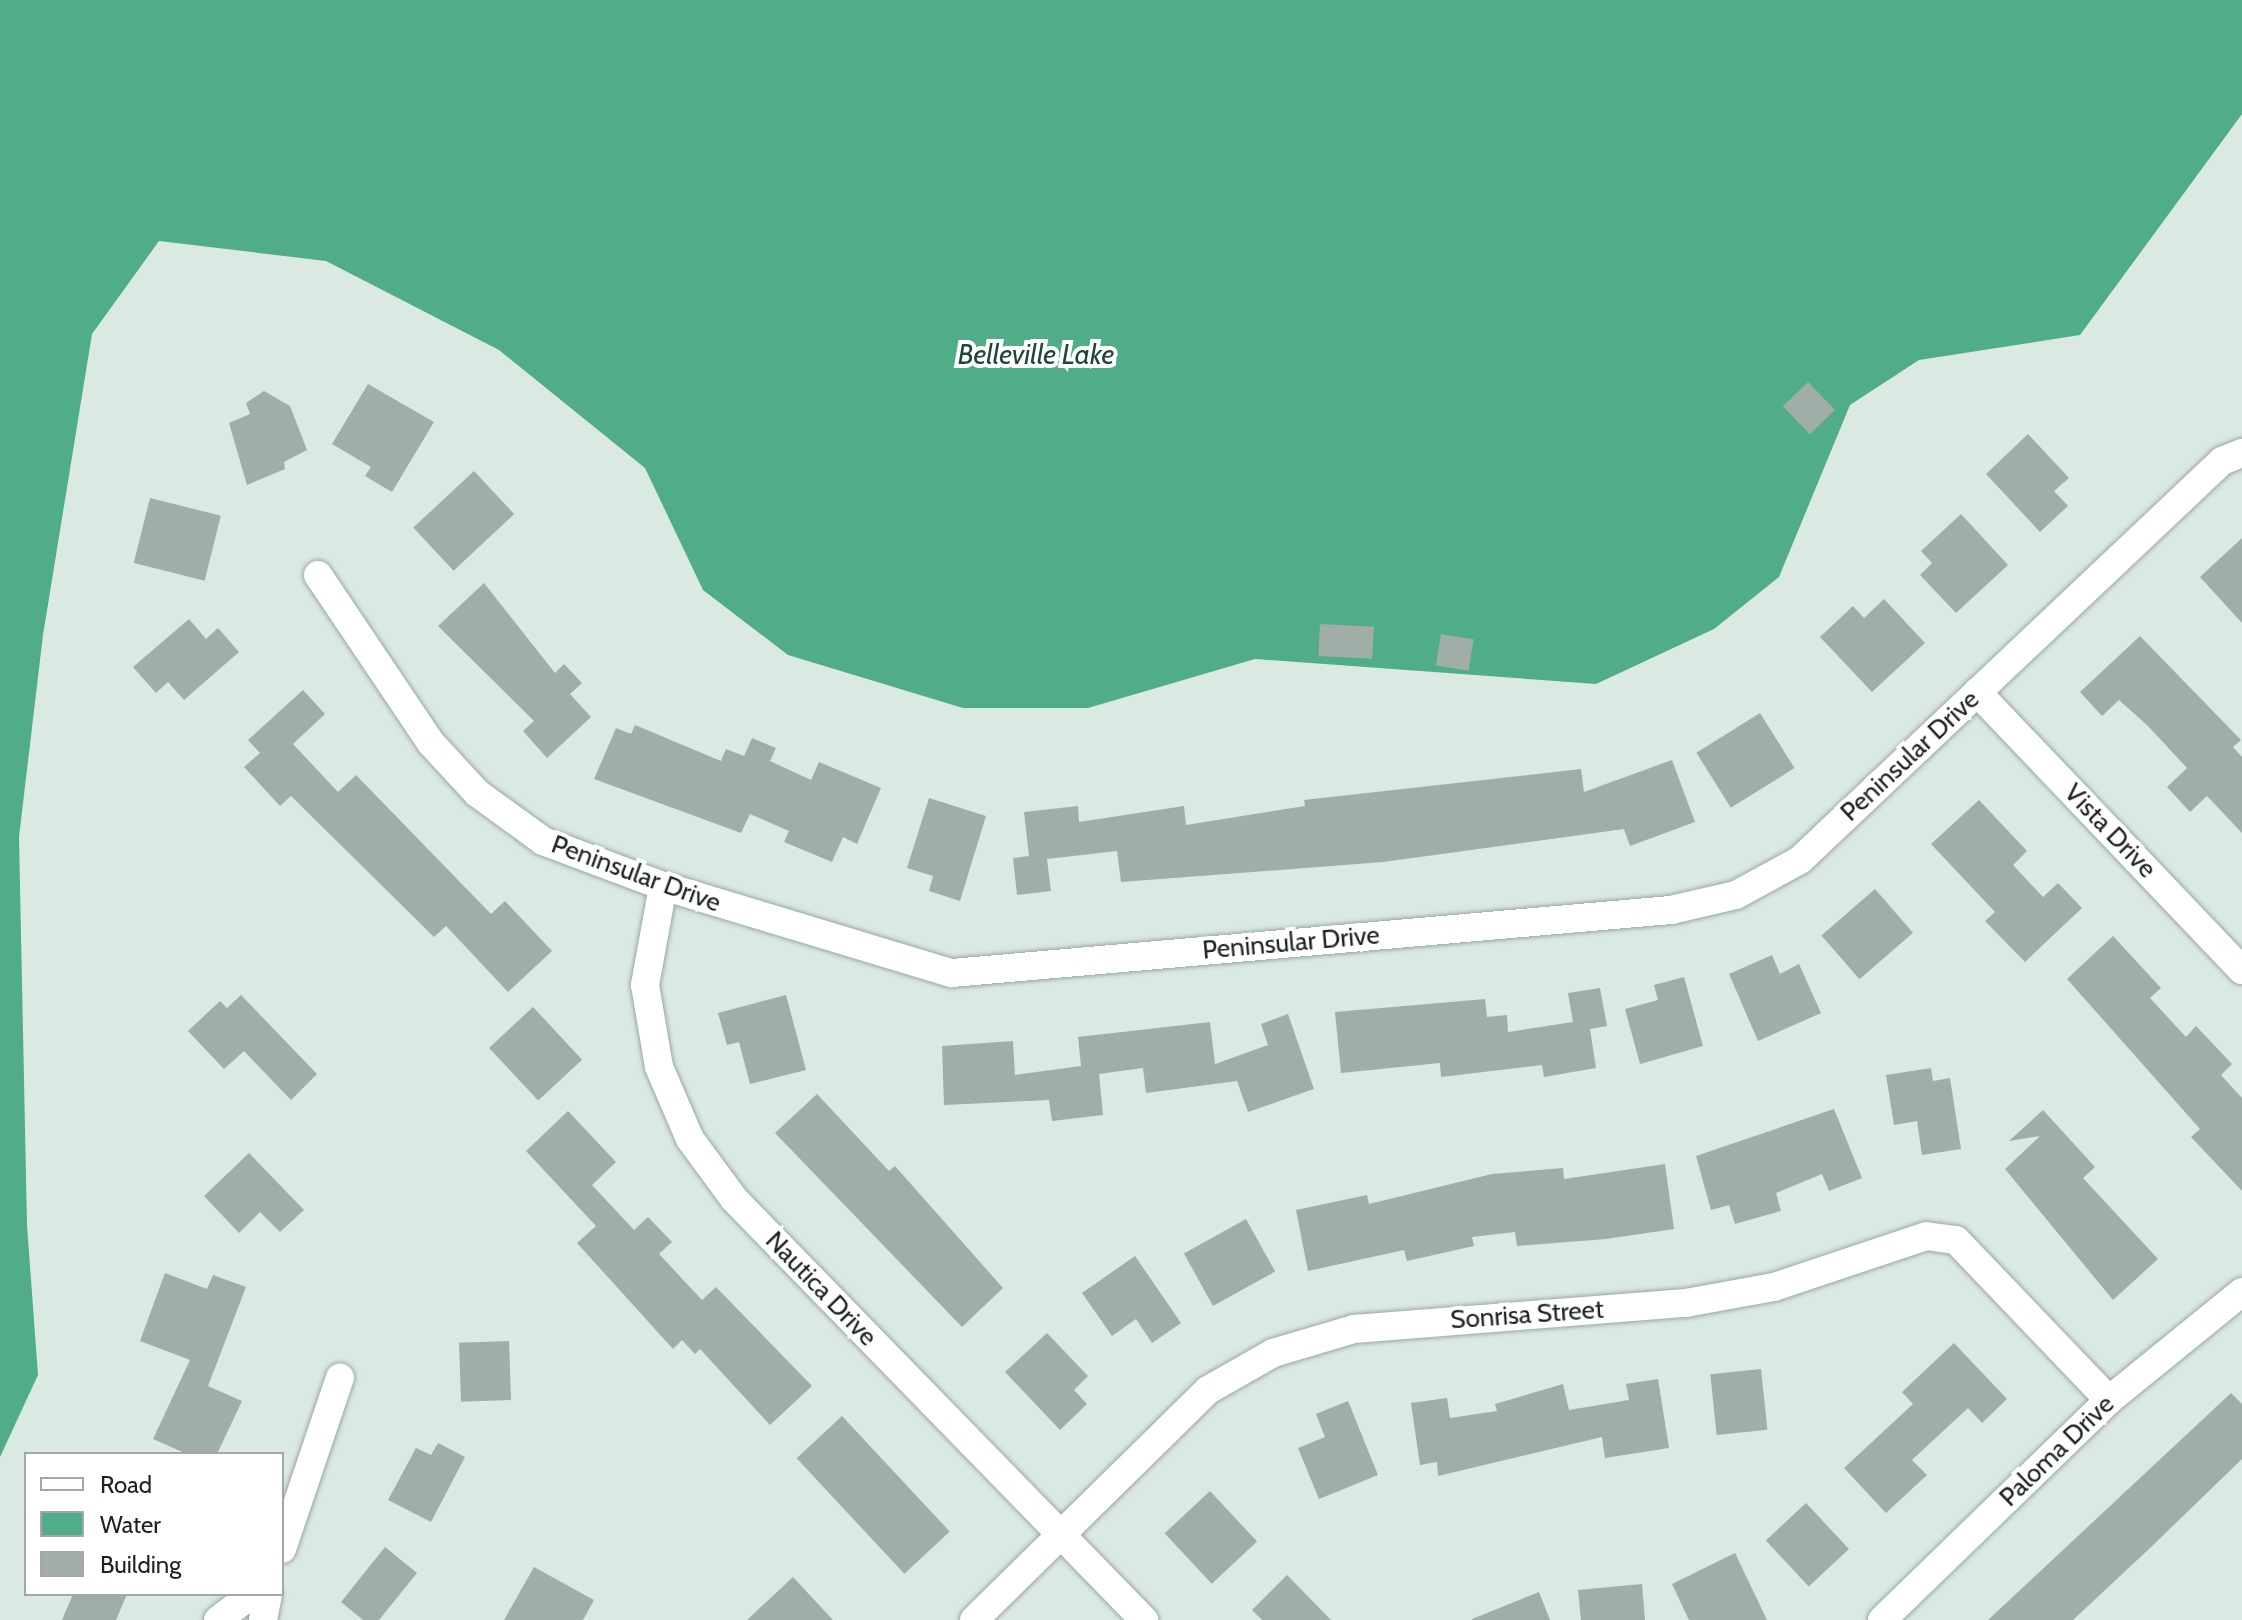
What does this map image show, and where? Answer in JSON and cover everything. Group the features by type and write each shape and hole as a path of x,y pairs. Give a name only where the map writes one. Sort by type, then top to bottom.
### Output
{"street":[{"name":"Peninsular Drive","path":"318,575 431,743 477,793 543,841 663,886 952,973 1671,910 1736,895 1800,860 2222,461 2242,453"},
{"name":"Vista Drive","path":"1977,692 2242,970"},
{"name":"Nautica Drive","path":"663,886 645,985 659,1067 690,1139 734,1199 1144,1620"},
{"name":"Sonrisa Street","path":"974,1620 1059,1532 1208,1390 1273,1353 1354,1329 1686,1303 1774,1287 1926,1236 1956,1240 2109,1400"},
{"name":"Paloma Drive","path":"1882,1620 2109,1400 2242,1292"},
{"path":"284,1543 340,1378"},
{"path":"218,1620 249,1596"},
{"path":"263,1620 268,1596"}],"water":[{"name":"Belleville Lake","path":"0,0 2242,0 2242,114 2080,335 1919,360 1850,405 1779,577 1714,629 1596,684 1255,659 1088,708 963,708 788,655 703,590 645,468 499,350 326,261 159,241 92,334 43,635 19,837 27,1225 38,1375 0,1457"}],"building":[{"path":"1808,382 1835,410 1810,434 1783,406"},
{"path":"368,384 434,422 392,492 365,476 371,467 332,444"},
{"path":"264,391 290,406 307,450 284,462 285,469 247,485 229,423 250,414 246,403"},
{"path":"2028,434 2069,478 2054,491 2068,506 2040,532 1986,474"},
{"path":"474,471 514,514 454,571 413,528"},
{"path":"150,498 221,516 205,581 134,563"},
{"path":"1961,514 2008,565 1956,613 1920,575 1932,563 1921,551"},
{"path":"2242,538 2242,623 2200,577"},
{"path":"484,583 555,673 564,664 582,683 570,694 591,717 547,758 523,731 534,721 438,626"},
{"path":"1884,599 1925,643 1872,692 1820,637 1853,606 1864,618"},
{"path":"189,619 206,639 218,628 239,652 184,700 168,682 156,693 133,667"},
{"path":"1320,624 1374,627 1372,659 1318,656"},
{"path":"1441,634 1474,639 1469,671 1436,666"},
{"path":"2140,636 2241,740 2233,747 2242,757 2242,833 2207,796 2190,812 2167,787 2187,768 2119,700 2102,716 2080,692"},
{"path":"303,690 325,714 293,744 338,792 356,775 491,914 505,901 552,951 508,992 446,926 434,937 291,796 280,806 244,767 260,753 248,740"},
{"path":"1760,713 1794,768 1731,808 1696,753"},
{"path":"635,725 721,761 726,749 744,756 752,738 776,748 770,761 811,780 819,762 881,788 857,844 843,837 832,862 784,842 789,831 750,814 741,833 594,779 616,728 631,734"},
{"path":"1672,760 1695,822 1630,846 1624,829 1383,862 1121,882 1117,851 1047,859 1051,891 1017,895 1013,858 1029,856 1024,812 1078,806 1079,822 1184,806 1186,825 1305,806 1304,800 1581,769 1584,792"},
{"path":"929,798 986,816 960,901 929,891 933,876 907,868"},
{"path":"1979,800 2027,851 2013,865 2043,897 2058,883 2082,908 2025,962 1985,921 1995,912 1931,844"},
{"path":"1875,889 1913,933 1859,979 1821,936"},
{"path":"2113,936 2161,988 2150,998 2186,1037 2196,1026 2232,1064 2221,1075 2242,1098 2242,1191 2191,1137 2200,1129 2067,979"},
{"path":"1772,955 1780,974 1799,964 1821,1013 1758,1041 1729,974"},
{"path":"1684,977 1703,1046 1640,1064 1625,1009 1658,1000 1654,985"},
{"path":"1600,988 1607,1026 1590,1029 1596,1068 1544,1077 1542,1065 1441,1077 1440,1063 1341,1073 1335,1012 1485,999 1487,1017 1507,1015 1508,1032 1573,1022 1568,993"},
{"path":"241,995 317,1074 291,1100 244,1051 224,1069 188,1031 220,1001 227,1008"},
{"path":"786,995 806,1070 750,1084 739,1042 727,1045 718,1013"},
{"path":"533,1007 582,1060 538,1101 489,1048"},
{"path":"1288,1014 1314,1089 1248,1112 1237,1081 1146,1093 1143,1068 1099,1074 1103,1115 1052,1121 1049,1100 944,1105 942,1046 1013,1041 1015,1075 1081,1066 1078,1037 1210,1022 1215,1064 1268,1045 1261,1024"},
{"path":"1931,1068 1933,1081 1950,1078 1961,1149 1922,1155 1917,1121 1894,1125 1886,1075"},
{"path":"817,1094 889,1171 895,1166 1003,1288 962,1327 775,1133"},
{"path":"1834,1109 1862,1178 1829,1191 1822,1174 1776,1193 1781,1211 1735,1224 1729,1205 1711,1210 1696,1156"},
{"path":"2043,1110 2095,1167 2083,1178 2158,1259 2113,1300 2005,1169 2040,1136 2009,1141"},
{"path":"568,1111 616,1162 592,1185 634,1230 648,1217 672,1242 659,1254 702,1300 716,1287 812,1386 770,1425 700,1349 695,1354 682,1340 673,1349 577,1243 596,1226 526,1151"},
{"path":"249,1153 304,1210 280,1232 260,1212 239,1233 204,1196"},
{"path":"1665,1164 1674,1229 1606,1239 1517,1246 1515,1232 1472,1237 1474,1246 1407,1261 1404,1250 1308,1271 1296,1210 1367,1195 1369,1204 1492,1174 1563,1168 1564,1179"},
{"path":"1246,1219 1275,1271 1213,1306 1184,1253"},
{"path":"1135,1256 1181,1323 1152,1343 1136,1319 1112,1336 1082,1293"},
{"path":"165,1273 207,1289 213,1275 246,1287 208,1386 242,1401 218,1452 182,1452 153,1439 190,1360 140,1341"},
{"path":"1047,1333 1088,1376 1074,1390 1087,1404 1060,1430 1005,1372"},
{"path":"509,1341 511,1400 461,1402 459,1343"},
{"path":"1954,1343 2007,1399 1982,1423 1968,1408 1912,1460 1927,1475 1886,1513 1844,1468 1913,1404 1902,1392"},
{"path":"1761,1369 1767,1430 1717,1435 1710,1374"},
{"path":"1658,1379 1669,1448 1605,1458 1602,1437 1438,1476 1437,1462 1420,1465 1411,1403 1447,1398 1450,1418 1497,1411 1495,1404 1563,1384 1569,1410 1629,1400 1626,1384"},
{"path":"2231,1393 2242,1404 2242,1459 2073,1620 1988,1620"},
{"path":"1348,1401 1378,1475 1319,1499 1298,1448 1325,1437 1316,1414"},
{"path":"842,1416 950,1532 904,1574 797,1458"},
{"path":"438,1443 465,1457 431,1522 388,1500 416,1448 431,1455"},
{"path":"1210,1491 1257,1541 1212,1584 1165,1533"},
{"path":"1806,1503 1849,1549 1809,1587 1766,1541"},
{"path":"385,1547 417,1573 379,1620 363,1620 341,1602"},
{"path":"1735,1553 1767,1620 1689,1620 1672,1584"},
{"path":"534,1567 594,1600 583,1620 504,1620"},
{"path":"1287,1575 1331,1620 1262,1620 1252,1610"},
{"path":"793,1577 833,1620 747,1620"},
{"path":"1642,1584 1645,1620 1581,1620 1578,1590"},
{"path":"1539,1592 1550,1620 1472,1620 1472,1619"},
{"path":"72,1596 126,1596 116,1620 62,1620"}]}
